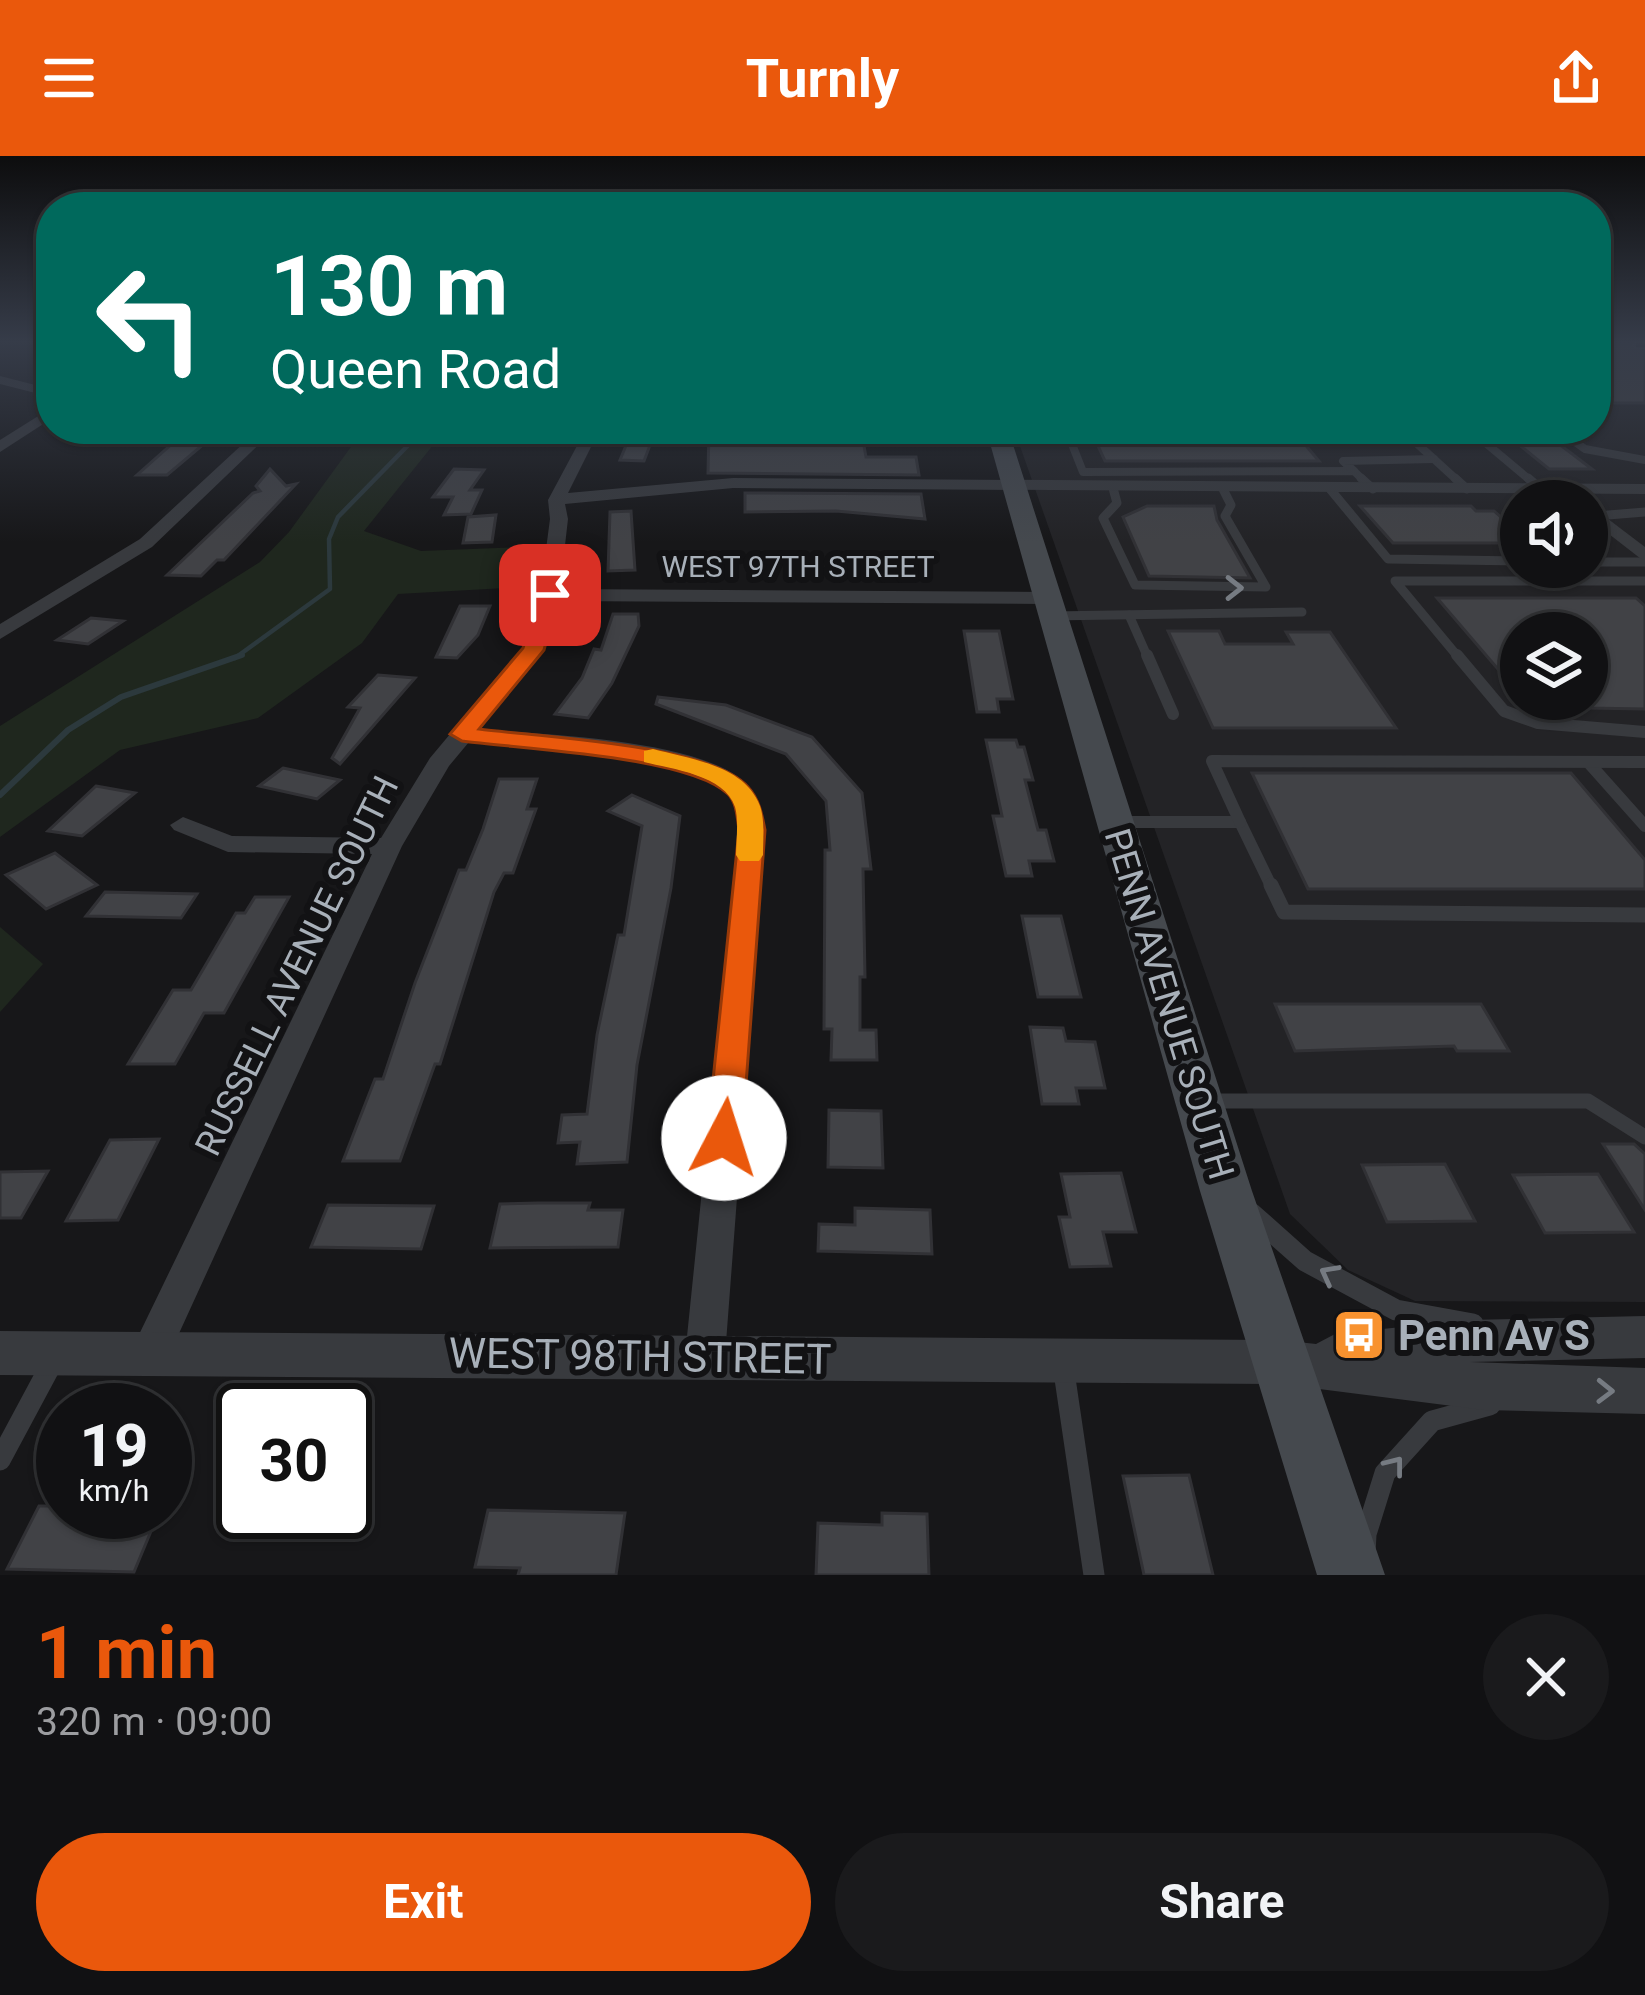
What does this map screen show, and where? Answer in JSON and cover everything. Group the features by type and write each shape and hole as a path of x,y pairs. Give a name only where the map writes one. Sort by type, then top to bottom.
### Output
{"main road":[{"name":"PENN AVENUE SOUTH","path":"1001,444 1226,1191 1352,1575"}],"street":[{"path":"0,447 36,422"},
{"path":"0,633 146,543 252,444"},
{"name":"RUSSELL AVENUE SOUTH","path":"151,1351 389,846 462,734 533,650 550,595 559,519 556,500 584,444"},
{"path":"556,500 694,484 1500,489"},
{"path":"1608,492 1645,489"},
{"path":"1608,526 1645,559"},
{"name":"WEST 97TH STREET","path":"550,595 1048,607"},
{"path":"462,734 686,763 737,789 749,808 752,830 705,1356"},
{"path":"183,825 228,844 389,846"},
{"name":"WEST 98TH STREET","path":"1280,1362 1468,1341 1645,1337"},
{"name":"WEST 98TH STREET","path":"17,1357 151,1351 1280,1362 1545,1390 1645,1391"}],"lane":[{"path":"1072,444 1083,472 1354,471"},
{"path":"1417,444 1466,489"},
{"path":"1487,444 1530,480"},
{"path":"1579,444 1645,460"},
{"path":"1373,489 1343,461 1434,459"},
{"path":"1113,488 1117,503 1103,518 1135,586 1266,586 1225,516 1231,505 1222,489"},
{"path":"1330,489 1388,559 1500,561"},
{"path":"1608,512 1645,512"},
{"path":"1608,561 1645,559"},
{"path":"1645,581 1395,581 1504,711 1538,723 1645,732"},
{"path":"1048,607 1129,615 1302,612"},
{"path":"1129,615 1173,714"},
{"path":"1645,762 1212,761 1284,912 1645,915"},
{"path":"1588,762 1645,826"},
{"path":"1114,822 1240,822"},
{"path":"1199,1101 1588,1101 1645,1137"},
{"path":"1226,1191 1305,1261 1396,1310 1560,1340"},
{"path":"0,1460 17,1357"},
{"path":"1063,1360 1094,1575"},
{"path":"1364,1575 1366,1534 1385,1473 1432,1421 1545,1390"}],"shaded area":[{"path":"1611,409 1645,409 1645,1302 1415,1301 1348,1270 1290,1214 1019,444 1611,444"},
{"path":"353,444 434,444 364,531 421,551 525,547 523,587 398,594 362,643 258,718 120,750 0,837 0,726 260,562 289,532"},
{"path":"0,927 43,964 0,1012"}],"building":[{"path":"172,444 204,444 167,475 137,475"},
{"path":"627,444 650,444 644,461 620,460"},
{"path":"709,444 864,444 866,457 916,457 919,475 708,473"},
{"path":"1097,444 1305,444 1319,461 1105,461"},
{"path":"1518,444 1559,444 1592,469 1549,469"},
{"path":"270,469 286,486 296,484 224,560 217,560 201,576 167,575 260,491 256,486"},
{"path":"454,469 484,470 470,490 482,490 471,514 444,515 453,497 433,497"},
{"path":"745,493 921,494 925,519 836,511 745,512"},
{"path":"1147,506 1214,506 1250,578 1149,576 1123,517"},
{"path":"1360,506 1471,506 1500,516 1500,543 1393,543"},
{"path":"631,511 635,570 608,571 610,512"},
{"path":"496,515 492,542 463,543 468,517"},
{"path":"1437,598 1636,598 1645,606 1645,709 1608,708 1608,612 1500,612 1500,672"},
{"path":"460,606 490,606 478,635 457,658 436,657"},
{"path":"613,614 638,614 639,626 612,683 588,718 555,714 582,678 594,649 601,650"},
{"path":"91,618 123,621 88,644 57,640"},
{"path":"964,631 999,631 1013,699 997,699 999,712 977,712"},
{"path":"1168,631 1219,631 1225,644 1293,644 1286,632 1330,632 1396,728 1213,728"},
{"path":"378,675 415,678 340,764 332,758 360,708 348,707"},
{"path":"658,697 726,705 812,737 862,793 871,869 863,869 865,977 860,977 860,1030 876,1030 877,1060 831,1060 832,1029 824,1029 825,850 830,850 826,801 786,754 656,704"},
{"path":"986,740 1016,740 1018,747 1024,747 1033,780 1025,780 1038,830 1046,830 1054,861 1029,861 1032,876 1006,876 993,816 1002,816"},
{"path":"283,768 340,780 317,799 259,786"},
{"path":"1252,773 1571,773 1645,860 1645,889 1308,889"},
{"path":"499,779 537,779 527,809 536,809 513,873 504,873 494,892 440,1064 435,1064 400,1161 343,1161 375,1079 383,1079 415,983 459,870 466,870 483,829"},
{"path":"96,786 135,793 82,836 48,831"},
{"path":"632,795 680,816 671,888 637,1065 627,1162 577,1164 580,1142 558,1143 562,1115 587,1114 597,1035 618,935 624,935 642,826 608,811"},
{"path":"55,853 97,885 46,909 6,875"},
{"path":"105,892 197,894 181,918 86,916"},
{"path":"255,897 289,897 224,1013 204,1013 175,1064 128,1064 173,990 191,990 236,913 245,913"},
{"path":"1022,916 1061,916 1081,997 1038,997"},
{"path":"1275,1004 1481,1004 1509,1051 1457,1051 1454,1046 1295,1051"},
{"path":"1030,1027 1063,1028 1066,1041 1095,1042 1105,1088 1076,1088 1079,1104 1042,1104"},
{"path":"829,1110 881,1111 883,1168 828,1167"},
{"path":"159,1139 118,1220 66,1221 110,1140"},
{"path":"1603,1144 1634,1144 1645,1154 1645,1210"},
{"path":"1445,1164 1475,1221 1387,1222 1362,1165"},
{"path":"48,1171 21,1218 0,1218 0,1172"},
{"path":"1121,1173 1136,1232 1103,1232 1111,1266 1070,1267 1059,1217 1070,1217 1061,1174"},
{"path":"1598,1174 1634,1232 1545,1233 1513,1175"},
{"path":"590,1203 588,1210 623,1210 618,1247 490,1248 500,1204"},
{"path":"328,1205 434,1206 421,1249 311,1247"},
{"path":"855,1208 930,1210 932,1254 818,1251 819,1224 855,1225"},
{"path":"1189,1475 1213,1575 1144,1575 1123,1476"},
{"path":"488,1510 625,1513 616,1575 518,1575 520,1568 475,1567"},
{"path":"36,1512 36,1539 148,1539 134,1572 7,1569"},
{"path":"882,1513 927,1514 929,1575 816,1575 818,1523 882,1525"}],"waterway":[{"path":"237,657 330,589 329,539 338,517 409,444"},
{"path":"237,657 242,655"},
{"path":"0,795 68,730 121,697 237,657"}],"slow traffic":[{"path":"653,756 714,774 737,789 749,808 750,855"}],"place":[{"name":"Penn Av S","path":"1359,1335"}],"route":[{"path":"550,595 533,650 504,690 462,734 652,756 686,763 737,789 749,808 752,830 724,1138"}]}
